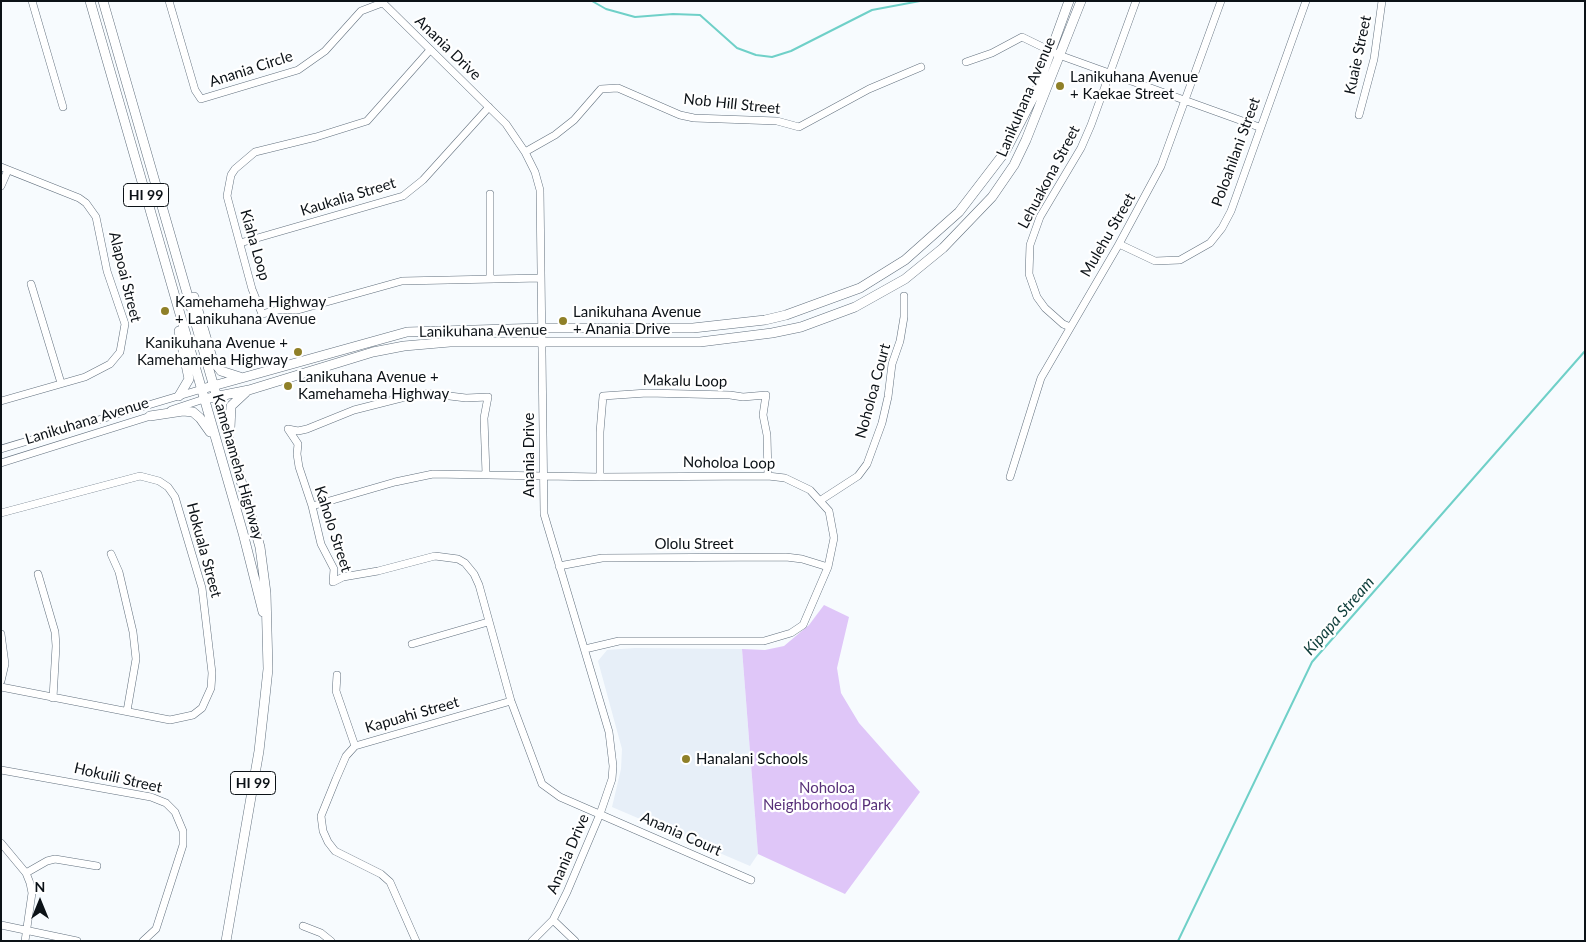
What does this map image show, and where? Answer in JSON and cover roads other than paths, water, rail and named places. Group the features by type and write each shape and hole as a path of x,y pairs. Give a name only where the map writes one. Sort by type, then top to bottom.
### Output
{"main road":[{"name":"Kamehameha Highway","path":"90,1 128,130 165,269 243,533 266,623"},
{"name":"Kamehameha Highway","path":"103,1 231,440 260,547 266,593 268,669 259,751 226,941"},
{"name":"Lanikuhana Avenue","path":"204,399 218,398 249,390 373,352 404,346 450,342 543,344 718,340 801,327 855,308 905,279 943,248 992,197 1014,164 1026,140 1055,53 1069,1"},
{"name":"Lanikuhana Avenue","path":"202,389 406,332 542,328 693,328 765,320 830,301 860,288 905,260 959,212 1005,152 1081,1"},
{"path":"171,236 199,310 213,361 217,367 228,375 248,377"},
{"path":"165,269 189,375 187,385 178,396"},
{"path":"231,440 231,406 249,390"},
{"path":"150,416 193,412 200,418 215,440"}],"street":[{"path":"32,1 63,107"},
{"name":"Anania Circle","path":"169,1 194,90 201,99 298,70 325,51 361,11 381,2"},
{"name":"Anania Circle","path":"361,11 364,1"},
{"name":"Lehuakona Street","path":"1070,327 1063,324 1045,308 1037,297 1029,274 1030,245 1040,217 1081,148 1136,1"},
{"name":"Mulehu Street","path":"1010,477 1041,378 1119,244 1161,166 1221,1"},
{"name":"Poloahilani Street","path":"1119,244 1143,257 1163,262 1186,257 1210,243 1222,228 1231,211 1259,127 1306,1"},
{"name":"Kuaie Street","path":"1359,115 1374,58 1382,1"},
{"name":"Anania Drive","path":"381,2 506,124 525,152 535,172 540,190 543,344 542,476 544,514 585,649 613,752 612,779 600,814 567,892 552,920 532,941"},
{"path":"966,62 992,53 1022,38 1055,53 1259,127"},
{"name":"Kiaha Loop","path":"430,50 367,121 325,135 255,152 243,159 231,175 227,196 252,289 262,314 278,310 298,310 402,281 541,278"},
{"name":"Nob Hill Street","path":"525,152 555,135 574,120 600,89 618,88 680,115 694,118 776,121 799,127 869,89 921,67"},
{"name":"Kaukalia Street","path":"240,243 403,196 423,180 489,107"},
{"path":"1,186 5,169"},
{"name":"Alapoai Street","path":"1,400 85,377 110,364 120,352 125,324 107,270 96,217 86,203 79,198 5,169"},
{"path":"490,194 490,278"},
{"path":"32,284 61,384"},
{"name":"Noholoa Court","path":"821,500 858,476 867,464 882,423 888,397 892,364 900,341 904,316 904,296"},
{"name":"Lanikuhana Avenue","path":"1,449 202,389"},
{"name":"Kaholo Street","path":"486,474 484,418 488,397 466,398 426,393 413,395 354,410 307,429 298,431 288,430 298,444 296,454 299,466 312,506 321,544 334,569 333,582 343,577 372,573 435,556 458,559 474,574 483,598 511,701 542,784 560,797 600,814"},
{"name":"Makalu Loop","path":"600,477 600,432 603,396 626,396 648,393 742,397 766,395 763,415 767,435 768,476"},
{"name":"Lanikuhana Avenue","path":"1,463 204,399"},
{"name":"Noholoa Loop","path":"312,506 418,476 433,474 600,477 768,476 786,478 798,483 810,490 829,511 833,524 834,538 828,567 803,625 791,634 776,639 739,642 619,641 585,649"},
{"name":"Hokuala Street","path":"1,513 140,476 160,480 175,496 202,588 210,639 212,688 202,708 193,716 170,720 1,687"},
{"path":"112,554 133,632 136,660 127,711"},
{"name":"Ololu Street","path":"559,566 602,558 786,557 802,559 828,567"},
{"path":"38,574 55,632 56,664 53,698"},
{"path":"412,644 488,622"},
{"path":"1,634 5,664 1,681"},
{"path":"337,675 336,691 355,746"},
{"name":"Kapuahi Street","path":"416,941 390,882 381,874 335,851 323,831 321,816 346,756 355,746 511,701"},
{"name":"Hokuili Street","path":"1,770 151,797 166,803 175,812 184,831 183,845 156,929 143,941"},
{"name":"Anania Court","path":"600,814 751,880"},
{"path":"1,843 26,873 32,893 25,941"},
{"path":"26,873 47,861 55,859 97,866"},
{"path":"552,920 575,941"},
{"path":"1,925 77,941"},
{"path":"303,926 321,933 331,941"}],"waterway":[{"path":"592,1 606,9 635,17 673,14 700,15 737,48 756,55 772,57 791,51 872,10 920,1"},
{"name":"Kipapa Stream","path":"1178,941 1312,662 1585,351"}],"place":[{"name":"Lanikuhana Avenue + Kaekae Street","path":"1060,86"},
{"name":"Kamehameha Highway + Lanikuhana Avenue","path":"165,311"},
{"name":"Lanikuhana Avenue + Anania Drive","path":"563,321"},
{"name":"Kanikuhana Avenue + Kamehameha Highway","path":"298,352"},
{"name":"Lanikuhana Avenue + Kamehameha Highway","path":"288,386"},
{"name":"Hanalani Schools","path":"686,759"}],"park label":[{"name":"Noholoa Neighborhood Park","path":"827,796"}]}
